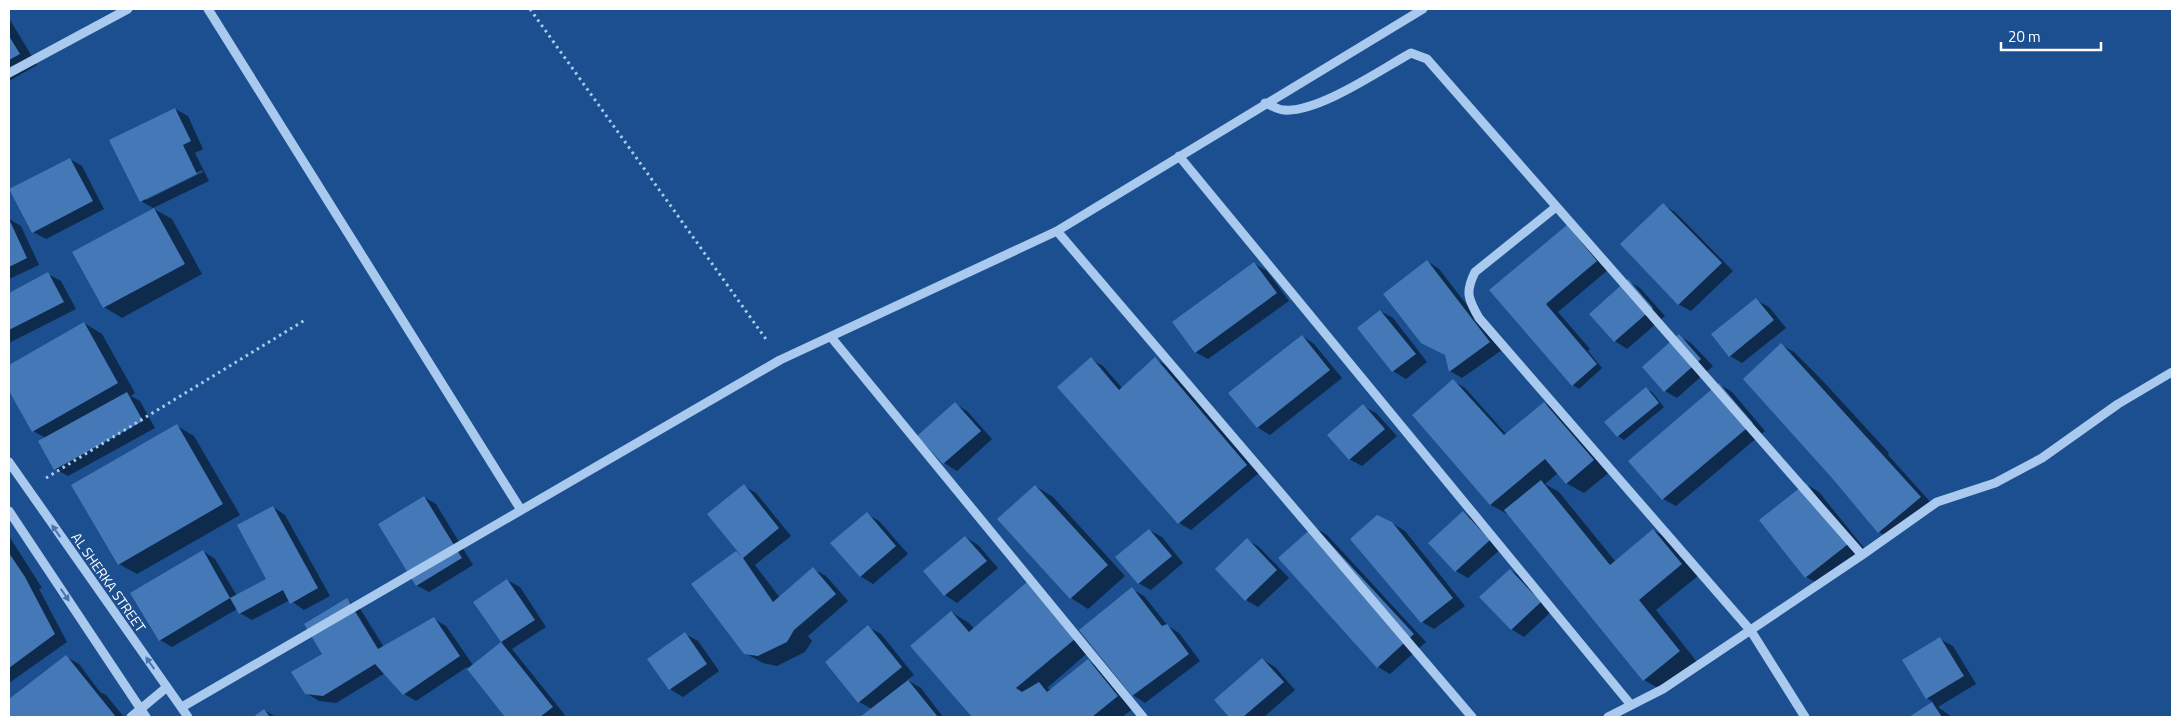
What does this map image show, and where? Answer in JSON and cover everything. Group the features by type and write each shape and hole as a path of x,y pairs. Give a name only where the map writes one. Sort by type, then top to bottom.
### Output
{"street":[{"path":"9,73 128,9"},
{"path":"208,9 520,510"},
{"path":"182,707 780,360 1057,231 1265,103 1423,9"},
{"path":"1265,103 1283,110 1303,108 1321,103 1411,52 1427,59 1862,555"},
{"path":"1179,156 1632,705"},
{"path":"1556,207 1475,272 1470,282 1468,295 1471,304 1479,318 1751,631 1805,717"},
{"path":"1057,231 1472,717"},
{"path":"831,336 1143,717"},
{"path":"1608,717 1663,689 1751,631 1938,502 1995,484 2042,458 2118,404 2172,372"},
{"name":"AL SHERKA STREET","path":"9,462 188,717"},
{"path":"9,511 146,717"},
{"path":"131,717 168,688"}],"path":[{"path":"530,9 576,70 780,360"},
{"path":"27,490 305,320"}],"building":[{"path":"9,36 20,54 9,60"},
{"path":"175,108 191,141 183,145 197,174 140,202 109,140"},
{"path":"70,158 93,201 32,233 9,189"},
{"path":"1663,203 1722,263 1678,305 1620,244"},
{"path":"154,208 185,264 103,308 72,252"},
{"path":"9,219 27,258 9,267"},
{"path":"1567,225 1597,261 1546,304 1597,364 1572,386 1489,290"},
{"path":"1427,260 1490,342 1449,372 1445,355 1421,343 1383,294"},
{"path":"1254,262 1277,293 1195,353 1172,322"},
{"path":"48,272 64,302 9,330 9,293"},
{"path":"1628,279 1653,308 1614,342 1589,314"},
{"path":"1756,298 1774,320 1729,357 1711,334"},
{"path":"1380,310 1416,354 1392,372 1357,328"},
{"path":"84,322 118,383 32,432 9,391 9,365"},
{"path":"1679,334 1701,359 1664,392 1642,367"},
{"path":"1302,335 1330,370 1257,428 1228,393"},
{"path":"1781,343 1921,497 1878,533 1832,478 1743,379"},
{"path":"1091,357 1119,390 1155,357 1247,465 1178,524 1057,387"},
{"path":"1453,379 1504,435 1544,402 1594,460 1566,484 1545,459 1490,505 1412,415"},
{"path":"1719,383 1753,423 1662,500 1628,461"},
{"path":"1646,387 1659,403 1617,437 1604,422"},
{"path":"127,392 143,421 54,470 38,441"},
{"path":"955,402 981,431 943,464 917,436"},
{"path":"1363,404 1385,429 1349,460 1327,435"},
{"path":"177,424 223,504 118,565 71,485"},
{"path":"1541,480 1610,565 1653,529 1682,564 1639,600 1680,651 1643,681 1504,510"},
{"path":"1806,483 1852,541 1805,578 1759,520"},
{"path":"744,484 779,528 743,558 773,602 813,567 836,594 794,630 787,642 758,656 744,654 691,584 736,551 742,557 707,514"},
{"path":"1035,485 1108,565 1070,599 997,519"},
{"path":"424,496 462,558 416,586 378,524"},
{"path":"273,506 318,588 290,604 283,590 239,614 230,598 266,579 237,525"},
{"path":"1463,511 1490,540 1455,572 1428,543"},
{"path":"867,512 896,546 860,577 830,543"},
{"path":"1377,515 1392,522 1453,598 1421,623 1350,539"},
{"path":"1314,526 1414,634 1377,668 1278,558"},
{"path":"1149,529 1172,556 1138,584 1115,557"},
{"path":"965,536 987,561 944,596 923,571"},
{"path":"1247,538 1277,570 1245,601 1215,569"},
{"path":"203,550 230,598 159,641 130,593"},
{"path":"9,553 25,577 55,634 9,668"},
{"path":"1510,569 1541,602 1511,630 1479,597"},
{"path":"507,579 535,620 501,642 473,602"},
{"path":"1027,582 1075,639 1016,688 1022,692 1039,682 1047,692 1088,659 1118,696 1092,717 972,717 910,646 951,611 969,632"},
{"path":"1132,587 1162,626 1167,624 1189,654 1132,696 1079,630"},
{"path":"347,598 378,649 434,617 460,656 403,695 375,664 323,696 305,694 291,672 322,654 304,624"},
{"path":"868,625 902,667 858,703 825,662"},
{"path":"685,632 707,664 669,690 647,659"},
{"path":"1940,637 1964,676 1926,699 1902,660"},
{"path":"501,642 553,707 540,717 505,717 467,669"},
{"path":"66,655 116,717 9,717 9,699"},
{"path":"1262,658 1284,682 1243,717 1229,717 1214,700"},
{"path":"908,680 938,717 860,717"},
{"path":"1932,702 1942,717 1909,717"},
{"path":"264,709 270,717 253,717"}]}
